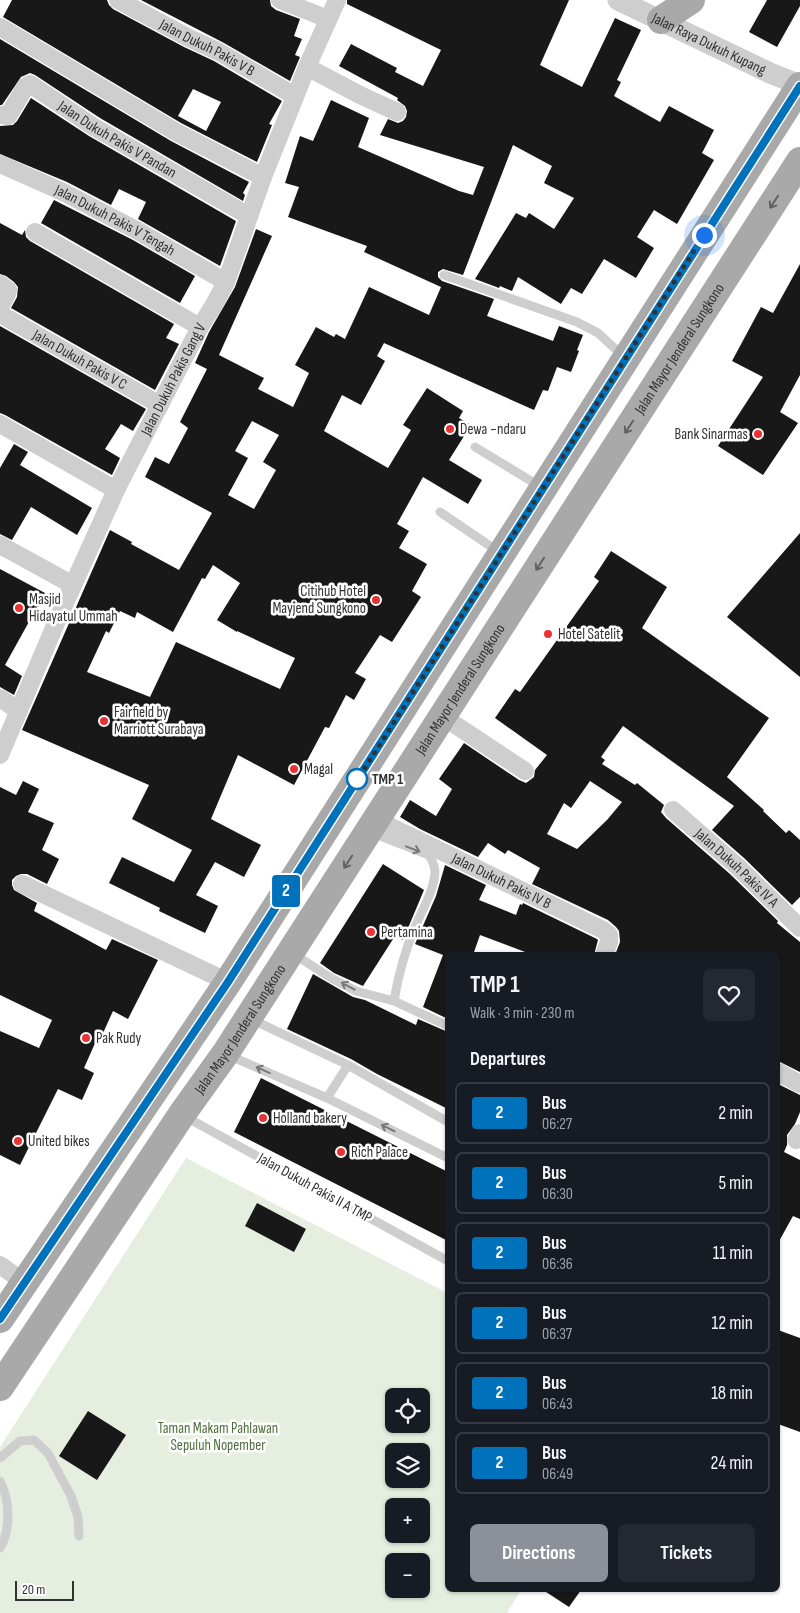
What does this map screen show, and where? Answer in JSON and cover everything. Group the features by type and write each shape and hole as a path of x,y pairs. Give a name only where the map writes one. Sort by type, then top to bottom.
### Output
{"main road":[{"path":"660,20 690,0"},
{"path":"0,1319 230,979 800,86"},
{"name":"Jalan Mayor Jenderal Sungkono","path":"0,1387 182,1114 225,1054 800,161"},
{"path":"230,979 249,981 266,988"},
{"path":"230,979 250,989 254,996 254,1003 248,1017"}],"street":[{"name":"Jalan Dukuh Pakis V B","path":"118,0 219,52 295,96"},
{"path":"280,0 328,19"},
{"name":"Jalan Dukuh Pakis Gang V","path":"0,755 116,490 200,327 226,282 263,177 295,96 337,0"},
{"name":"Jalan Raya Dukuh Kupang","path":"618,0 800,86"},
{"path":"2,28 176,132 263,177"},
{"path":"308,67 360,95 397,112"},
{"name":"Jalan Dukuh Pakis V Pandan","path":"0,115 8,116 26,86 30,84 94,127 249,216"},
{"name":"Jalan Dukuh Pakis V Tengah","path":"0,164 63,192 138,231 226,282"},
{"path":"35,232 200,327"},
{"path":"0,284 8,290 0,306"},
{"name":"Jalan Dukuh Pakis V C","path":"0,314 160,405"},
{"path":"0,424 116,490"},
{"path":"0,545 73,585"},
{"path":"0,698 19,711"},
{"path":"442,716 525,771"},
{"name":"Jalan Dukuh Pakis IV A","path":"673,810 736,866 800,928"},
{"name":"Jalan Dukuh Pakis IV B","path":"372,825 603,930 609,935 609,942 605,952"},
{"path":"22,884 230,979"},
{"path":"780,1073 800,1084"},
{"path":"0,1265 25,1283"}],"lane":[{"path":"444,275 577,322 598,333 626,359"},
{"path":"475,447 543,488"},
{"path":"440,512 502,553"},
{"path":"372,825 429,854 434,862 434,882 400,968 394,1001"},
{"path":"290,952 331,978 356,991 394,1001 445,1025"},
{"path":"248,1017 348,1065 445,1120"},
{"path":"225,1054 327,1098 445,1157"},
{"path":"327,1098 348,1065"},
{"name":"Jalan Dukuh Pakis II A TMP","path":"182,1114 445,1259"},
{"path":"0,1458 20,1441 34,1440 48,1453 71,1496 78,1517 79,1536"},
{"path":"0,1480 4,1489 8,1515 4,1541 0,1548"}],"green space":[{"name":"Taman Makam Pahlawan Sepuluh Nopember","path":"186,1158 445,1292 445,1592 520,1592 507,1613 0,1613 0,1447"}],"building":[{"path":"12,0 107,0 113,9 214,61 282,101 269,124 272,125 257,162 181,123 3,17","holes":["193,89 221,102 206,131 178,116"]},
{"path":"141,0 270,0 271,6 276,10 300,19 294,36 302,39 295,55 300,57 290,81 224,43"},
{"path":"347,0 569,0 540,65 582,87 615,18 641,30 617,80 621,82 614,96 660,122 669,106 714,130 702,153 714,160 677,224 654,210 637,237 654,248 636,278 604,259 582,294 571,288 561,304 518,277 512,291 475,279 516,213 526,218 529,213 554,229 574,198 544,183 552,166 513,145 463,275 443,269 438,272 438,277 442,281 494,299 487,316 553,341 559,326 583,335 571,372 557,367 548,391 543,390 534,410 384,343 377,356 385,361 361,405 342,395 324,431 388,468 411,430 403,425 427,388 463,411 459,418 471,425 449,460 482,480 468,504 423,477 397,524 409,531 399,548 427,564 412,591 421,597 392,642 380,635 355,673 366,679 354,700 346,695 329,728 325,727 294,785 238,755 211,819 261,845 244,877 215,862 196,895 218,906 205,933 159,911 160,908 109,883 122,857 174,882 192,850 132,819 149,785 22,730 110,530 132,542 131,544 179,570 212,513 145,477 155,457 169,464 188,428 180,422 207,369 195,363 209,332 235,287 256,229 272,236 219,355 264,378 258,389 293,407 309,373 295,365 316,327 334,337 336,334 345,339 369,287 429,315 441,287 364,252 367,246 288,217 299,187 285,183 300,136 313,141 331,100 369,118 358,147 459,191 473,195 484,167 380,135 388,119 398,123 403,121 407,111 405,106 397,100 398,98 339,66 351,44 397,68 395,72 423,86 441,50 347,4","holes":["252,421 279,435 263,462 276,470 254,509 228,495 248,458 235,451","213,565 240,583 217,620 237,632 295,658 280,689 176,642 150,697 87,672 106,631 109,633 120,611 135,618 137,612 173,632 202,578 205,579"]},
{"path":"767,0 800,0 800,6 777,47 749,32"},
{"path":"0,39 171,141 249,182 243,193 245,195 243,201 100,118 30,73 21,77 2,105 0,105"},
{"path":"31,98 89,136 236,221 220,266 138,219 146,202 119,189 111,205 67,182 0,154 0,126 13,125"},
{"path":"54,200 133,240 195,276 180,303 41,223"},
{"path":"0,223 22,235 25,230 26,237 30,241 174,324 166,338 179,344 155,390 11,308 17,297 18,287 6,276 0,274"},
{"path":"800,264 800,375 780,412 798,423 763,475 718,446 763,377 732,361 761,307 773,313"},
{"path":"0,326 146,409 133,431 121,424 105,449 120,458 112,475 0,413"},
{"path":"14,444 28,452 20,465 92,508 77,535 31,507 12,540 0,534 0,468"},
{"path":"800,533 800,677 727,617"},
{"path":"611,551 667,587 642,628 769,718 727,777 764,810 786,833 789,830 800,840 800,897 792,905 712,830 734,806 623,726 601,757 605,760 602,764 635,785 637,783 664,805 661,812 666,818 730,874 778,921 777,923 800,942 800,1072 780,1062 780,952 616,952 620,942 619,931 616,927 608,920 532,884 540,868 508,850 505,854 488,843 478,857 420,829 400,817 410,800 436,816 452,789 439,779 464,743 519,780 526,783 534,777 535,770 547,755 495,718 515,689 520,692 599,581 594,577","holes":["590,781 622,802 607,820 577,849 547,834 564,803 571,808"]},
{"name":"Masjid Hidayatul Ummah","path":"0,569 45,593 5,665 22,676 14,695 0,687"},
{"path":"23,781 39,789 28,812 54,823 42,850 59,859 47,884 27,874 21,874 12,880 14,890 37,903 34,911 106,950 112,939 158,960 128,1019 113,1011 99,1042 96,1041 84,1068 94,1073 82,1100 58,1089 20,1165 0,1155 0,1031 39,1048 52,1020 0,995 0,787 16,795"},
{"path":"383,864 424,890 403,940 395,936 363,986 334,973 320,963"},
{"path":"445,865 486,885 479,900 516,915 520,904 522,905 523,903 597,939 595,952 525,952 480,935 474,952 445,952 445,1018 423,1007 443,955 415,944 436,896"},
{"path":"313,974 353,997 365,1000 416,1025 418,1019 445,1031 445,1108 351,1059 287,1029"},
{"name":"Rich Palace","path":"261,1078 445,1170 445,1239 234,1132"},
{"path":"780,1085 800,1095 800,1112 795,1124 787,1135 787,1145 784,1152 800,1160 800,1219 793,1216 780,1239"},
{"path":"257,1203 306,1229 294,1252 245,1226"},
{"path":"780,1331 800,1338 800,1432 780,1425"},
{"path":"88,1411 126,1435 97,1480 59,1456"},
{"path":"546,1592 580,1592 569,1607"}],"bus line":[{"name":"2","path":"0,1319 228,982 800,86"}],"place":[{"name":"Dewa ~ndaru","path":"450,429"},
{"name":"Bank Sinarmas","path":"758,434"},
{"name":"Citihub Hotel Mayjend Sungkono","path":"376,600"},
{"name":"Masjid Hidayatul Ummah","path":"19,608"},
{"name":"Hotel Satelit","path":"548,634"},
{"name":"Fairfield by Marriott Surabaya","path":"104,721"},
{"name":"Magal","path":"294,769"},
{"name":"TMP 1","path":"357,779"},
{"name":"Pertamina","path":"371,932"},
{"name":"Pak Rudy","path":"86,1038"},
{"name":"Holland bakery","path":"263,1118"},
{"name":"United bikes","path":"18,1141"},
{"name":"Rich Palace","path":"341,1152"}],"route":[{"path":"357,779 354,785 704,235"}]}
